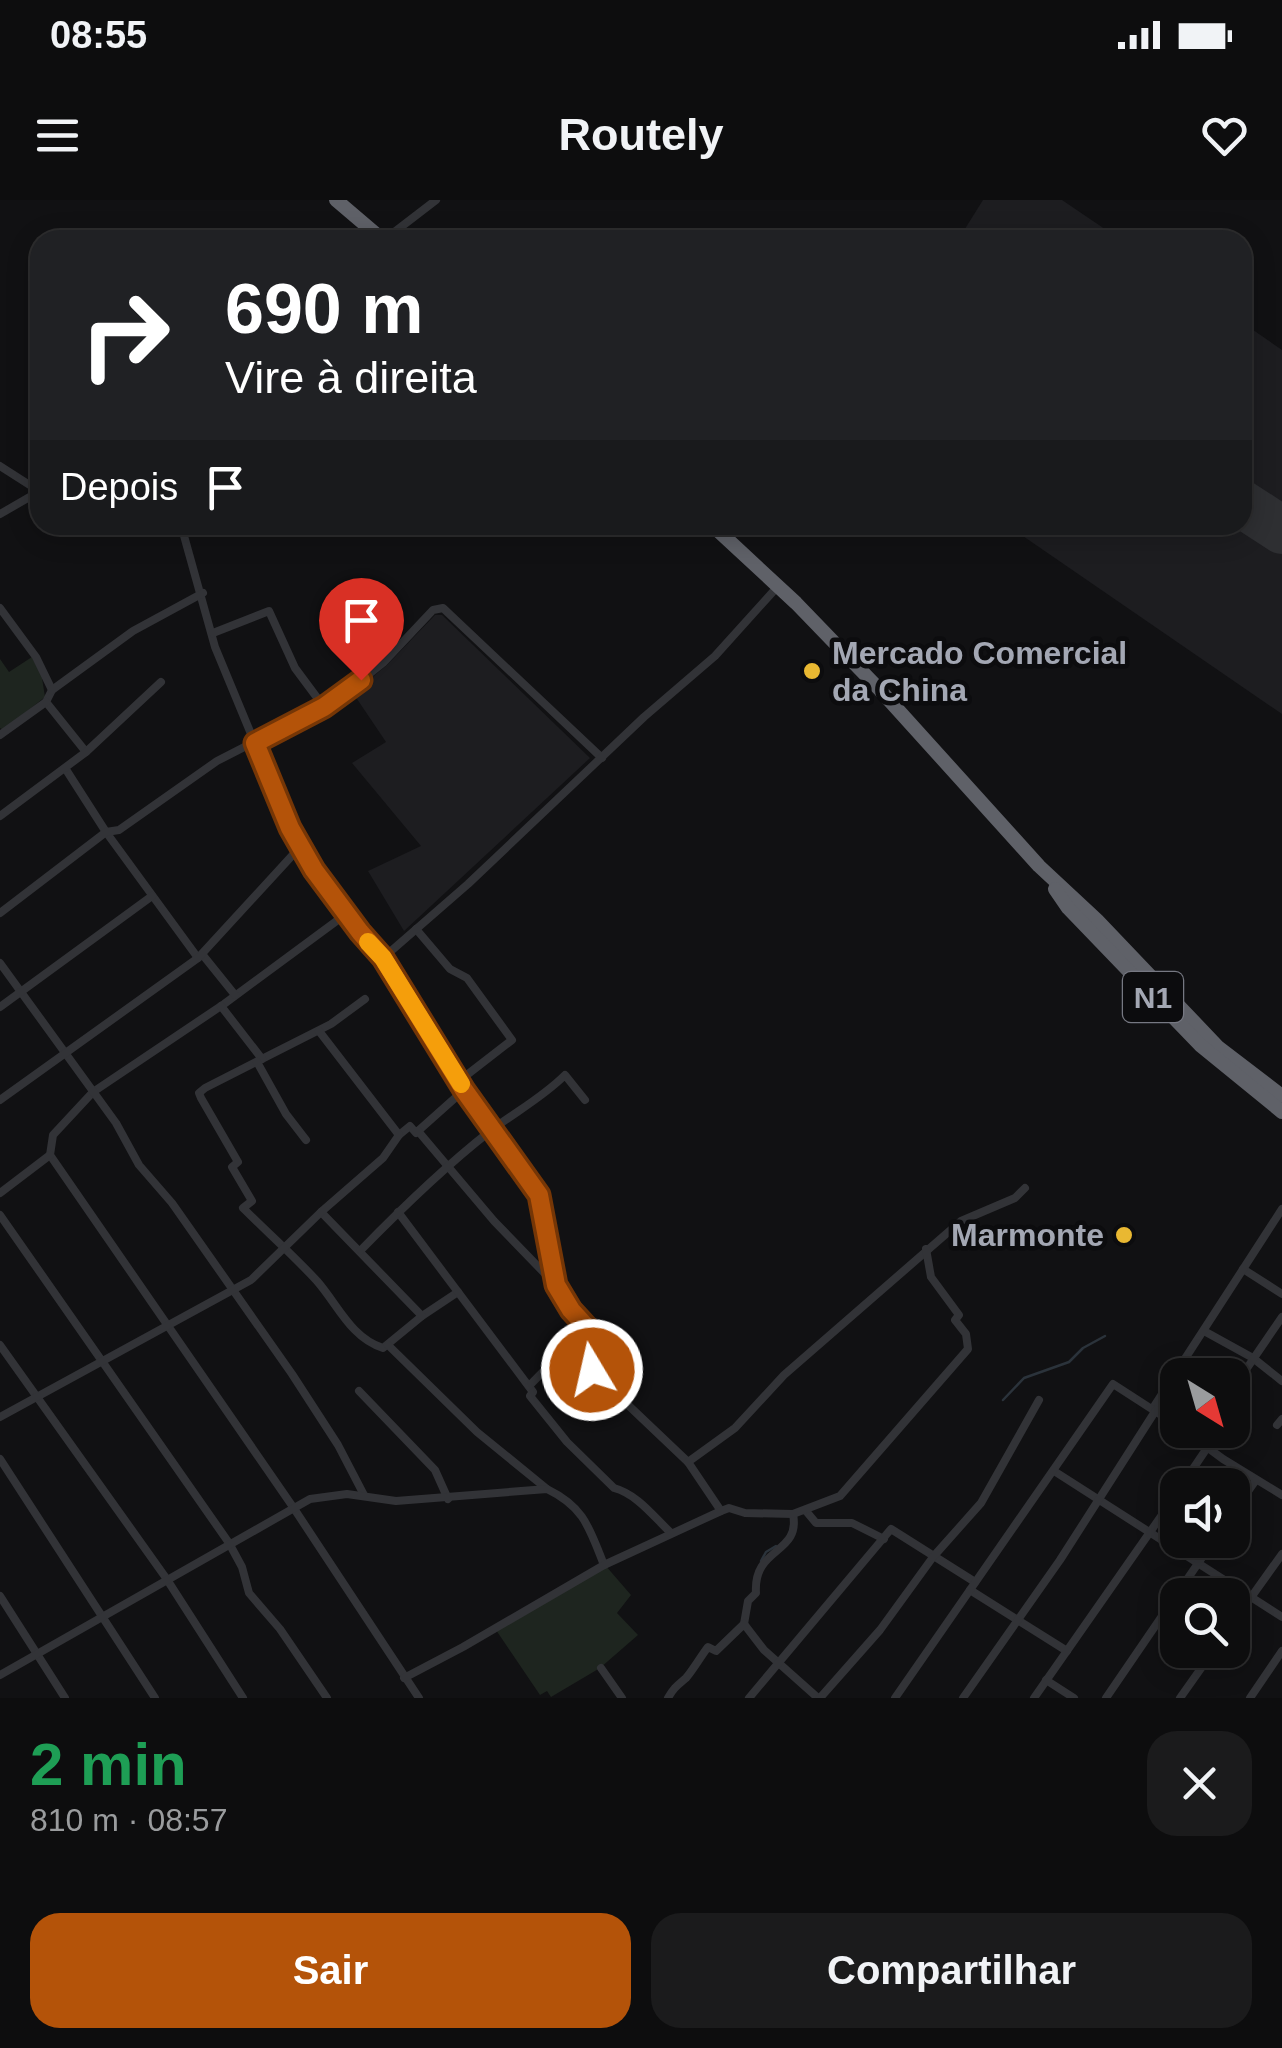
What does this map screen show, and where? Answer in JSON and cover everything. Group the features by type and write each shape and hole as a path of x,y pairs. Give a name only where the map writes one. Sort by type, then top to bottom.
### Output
{"highway":[{"path":"336,200 371,230"},
{"name":"N1","path":"723,535 778,585 880,690 1039,866 1097,920 1218,1047 1282,1096"},
{"name":"N1","path":"1039,866 1068,908 1200,1045 1282,1112"}],"street":[{"path":"396,230 436,200"},
{"path":"0,466 30,485"},
{"path":"0,514 30,497"},
{"path":"184,535 234,698 294,835 346,914 383,958 462,1086 539,1195 556,1285"},
{"path":"383,958 716,656 778,585"},
{"path":"0,734 46,702 52,690 134,631 203,594"},
{"path":"0,608 36,657 52,690"},
{"path":"0,913 106,832 119,830 217,761 324,707 383,663 433,610 443,608 602,758"},
{"path":"213,633 269,611 295,668 324,707"},
{"path":"0,816 86,752 161,682"},
{"path":"46,702 86,752"},
{"path":"65,768 152,896 235,996"},
{"path":"0,1100 200,956 303,851"},
{"path":"0,1007 152,896"},
{"path":"346,914 221,1006 93,1092 53,1135 50,1155 294,1508 419,1698"},
{"path":"416,929 450,970 467,978 512,1040 418,1131"},
{"path":"0,963 292,1374 338,1445 364,1495"},
{"path":"365,999 319,1031 199,1092 238,1162 232,1167 252,1200 243,1208 319,1283 336,1309 369,1344 383,1348 458,1292"},
{"path":"221,1006 260,1060 286,1114 306,1140"},
{"path":"319,1031 399,1135"},
{"path":"360,1250 448,1166 565,1075 585,1100"},
{"path":"0,1417 251,1280 320,1212 383,1158 410,1126 556,1285 571,1310 593,1334 598,1347 592,1370"},
{"path":"0,1193 50,1155"},
{"path":"688,1462 735,1428 784,1375 926,1248 961,1220 1016,1198 1025,1188"},
{"path":"965,1697 1099,1500 1282,1208"},
{"path":"320,1212 422,1316"},
{"path":"398,1212 534,1392 530,1396 567,1442 614,1488 624,1490 644,1506 670,1533"},
{"path":"0,1215 230,1543 249,1593 327,1698"},
{"path":"404,1678 604,1565 720,1511 729,1508 745,1513 793,1514 831,1502 849,1488 968,1349 966,1334 955,1320 959,1315 931,1277 926,1248"},
{"path":"1244,1269 1282,1294"},
{"path":"1250,1363 1282,1317"},
{"path":"1204,1331 1253,1358 1282,1381"},
{"path":"388,1344 477,1432 546,1490 569,1500 581,1515 604,1565"},
{"path":"0,1346 166,1578 243,1698"},
{"path":"529,1386 567,1347 688,1462 720,1511"},
{"path":"895,1698 1113,1384 1160,1413"},
{"path":"359,1391 435,1470 448,1498"},
{"path":"744,1624 752,1638 819,1698 880,1630 933,1557 981,1502 1039,1400"},
{"path":"1193,1468 1207,1448 1282,1495"},
{"path":"0,1460 155,1698"},
{"path":"1054,1471 1282,1617"},
{"path":"1250,1488 1256,1480"},
{"path":"0,1675 166,1578 323,1495 364,1495 396,1501 546,1490"},
{"path":"806,1511 816,1523 852,1523 884,1539"},
{"path":"668,1698 708,1648 721,1648 744,1624 748,1601 756,1592 754,1577 764,1561 788,1540 794,1529 793,1514"},
{"path":"1034,1698 1160,1519"},
{"path":"749,1698 891,1529 1017,1622 1067,1651"},
{"path":"1251,1598 1282,1554"},
{"path":"1106,1698 1202,1558"},
{"path":"0,1596 65,1698"},
{"path":"1250,1698 1282,1650"},
{"path":"601,1668 622,1698"},
{"path":"1180,1698 1201,1668"},
{"path":"1046,1680 1074,1698"}],"shaded area":[{"path":"983,200 1062,200 1106,230 964,230"},
{"path":"1252,329 1282,350 1282,714 1022,535 1252,535"},
{"path":"435,615 442,615 590,758 404,931 368,871 421,846 352,763 386,742 353,693 387,665"},
{"path":"32,657 42,678 45,697 3,730 0,659 9,672"},
{"path":"605,1565 631,1595 617,1613 638,1635 600,1668 551,1697 547,1691 540,1695 496,1630"}],"waterway":[{"path":"1003,1400 1024,1378 1069,1362 1083,1348 1105,1336"},
{"path":"761,1561 776,1546"}],"runway":[{"path":"1252,510 1282,530"}],"slow traffic":[{"path":"368,942 383,958 461,1084"}],"place":[{"name":"Mercado Comercial da China","path":"812,671"},
{"name":"Marmonte","path":"1124,1235"}],"route":[{"path":"361,680 324,707 255,743 290,828 314,870 383,958 464,1090 539,1195 556,1285 571,1310 593,1334 598,1347 592,1370"}]}
